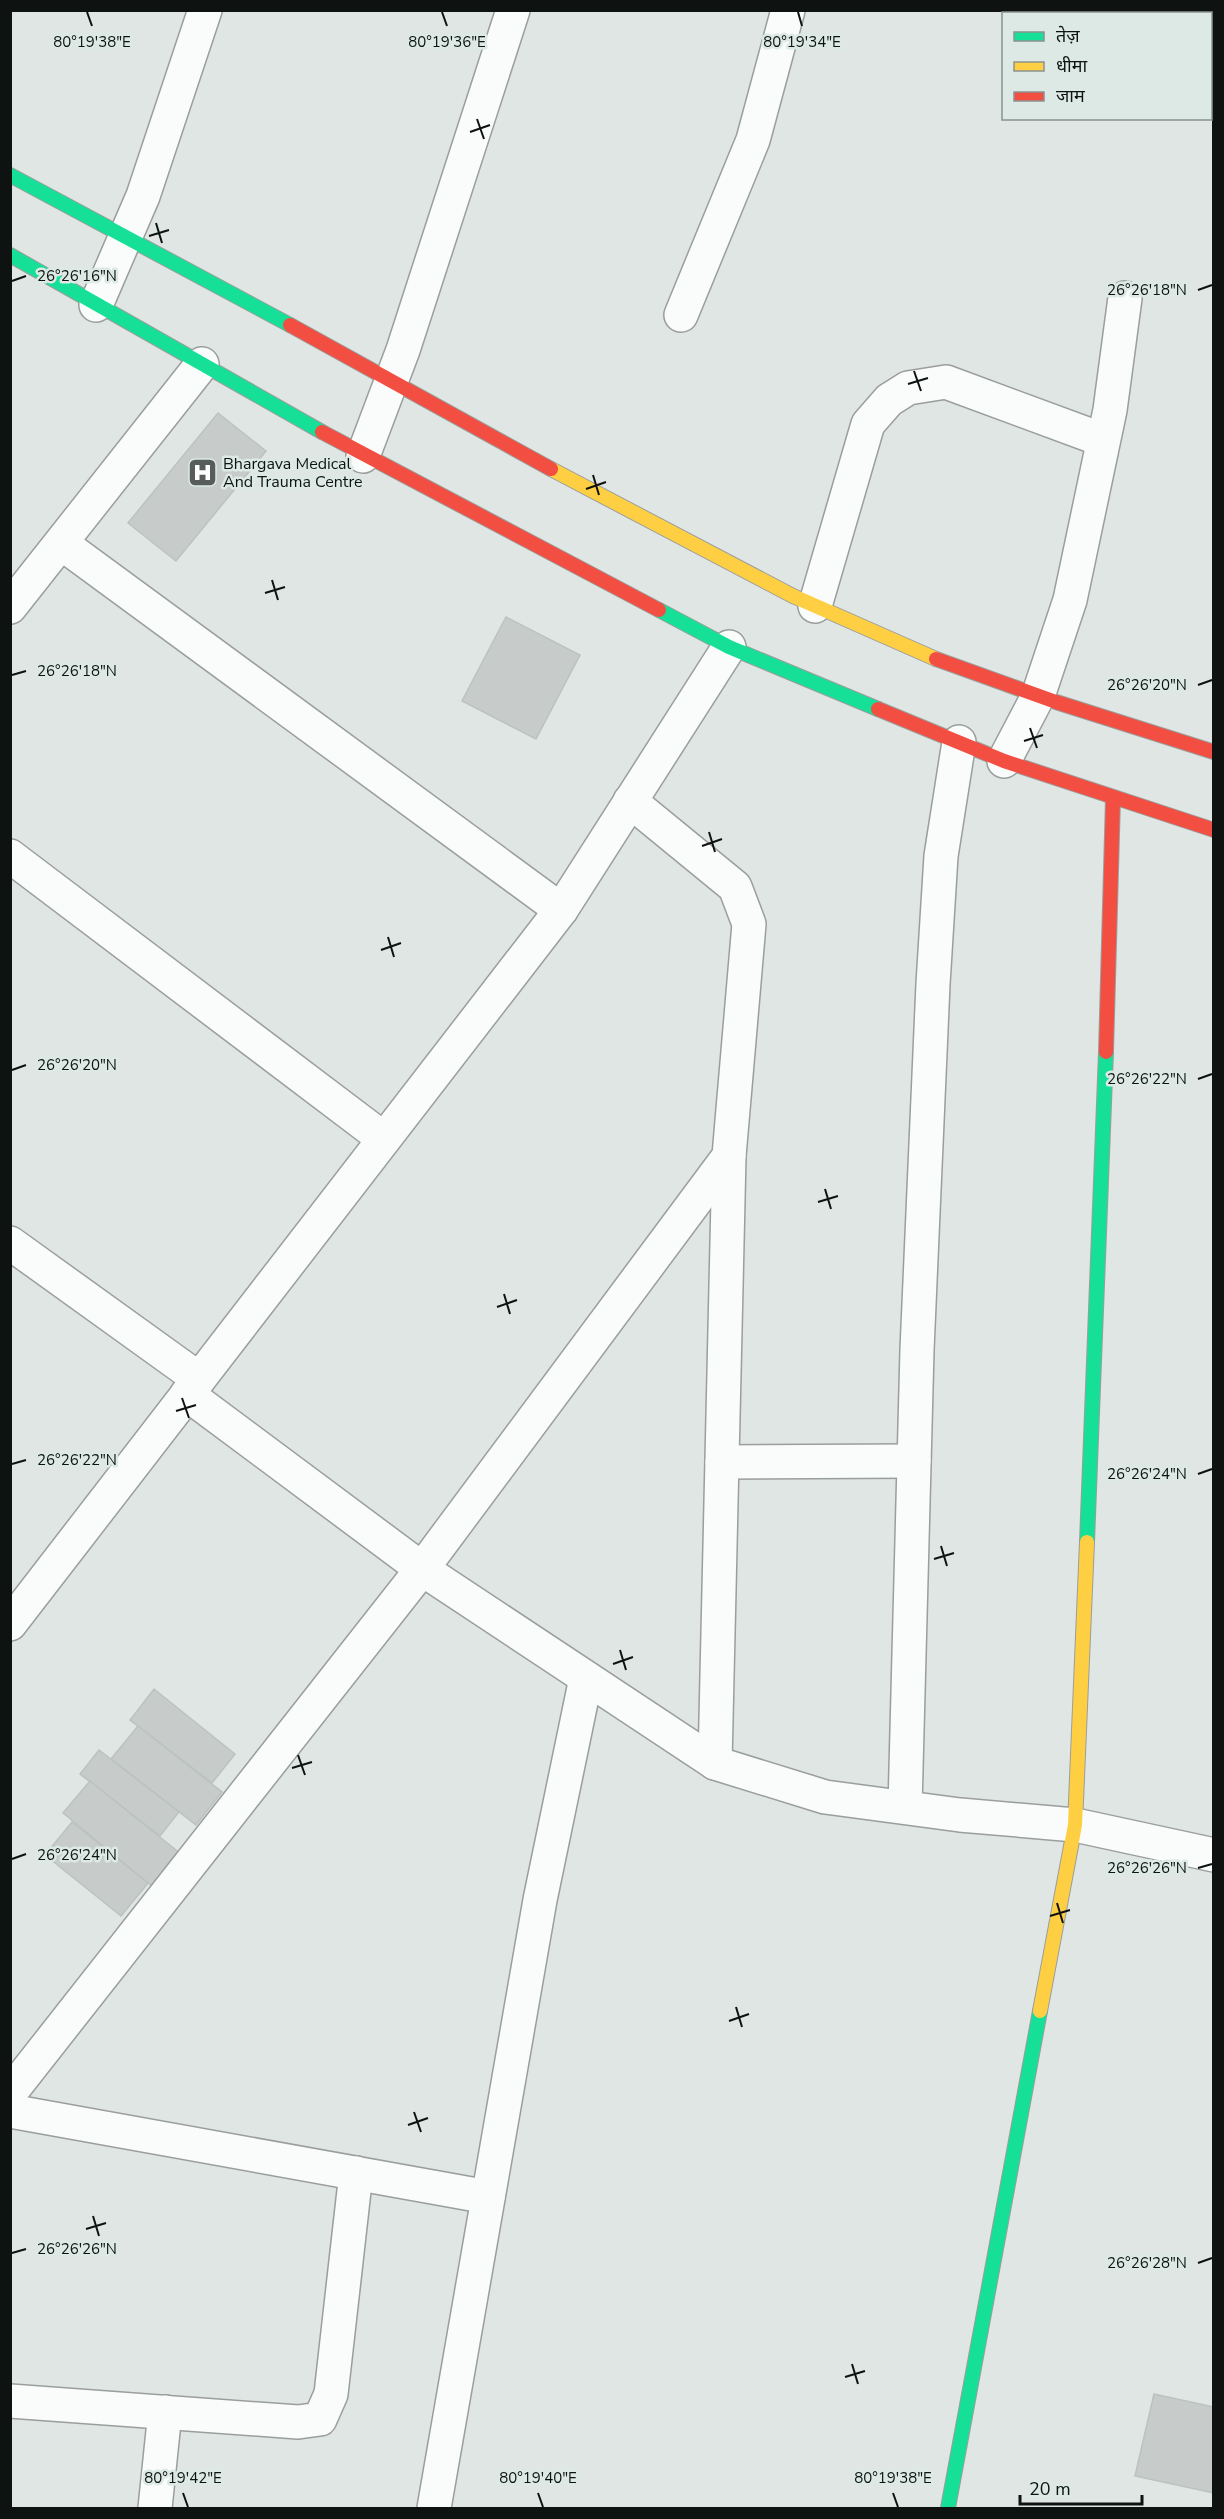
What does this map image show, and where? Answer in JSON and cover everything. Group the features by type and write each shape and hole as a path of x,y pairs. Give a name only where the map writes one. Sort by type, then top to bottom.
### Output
{"street":[{"path":"96,305 143,196 205,10"},
{"path":"363,456 392,380 513,10"},
{"path":"681,315 753,140 788,10"},
{"path":"10,175 392,380 675,536 815,606 903,646 1038,696 1214,752"},
{"path":"10,255 363,456 729,647 1004,761 1214,830"},
{"path":"1004,761 1038,696 1070,600 1110,410 1125,298"},
{"path":"10,607 202,364"},
{"path":"815,606 868,424 889,400 908,388 945,382 1103,441"},
{"path":"61,543 561,910"},
{"path":"10,1624 561,910 729,647"},
{"path":"905,1808 914,1461 939,879 959,742"},
{"path":"948,2508 1075,1825 1103,1188 1113,798"},
{"path":"630,801 735,887 749,924 729,1156 715,1763"},
{"path":"10,856 384,1139"},
{"path":"10,2093 422,1569 729,1156"},
{"path":"10,1243 422,1569 715,1763 825,1797 905,1808 1075,1825 1214,1856"},
{"path":"722,1462 914,1461"},
{"path":"434,2508 540,1900 586,1678"},
{"path":"10,2111 488,2197"},
{"path":"10,2401 298,2422 320,2419 331,2394 356,2173"},
{"path":"155,2508 165,2412"}],"building":[{"path":"218,413 266,451 176,561 128,523"},
{"path":"506,617 580,655 536,739 462,701"},
{"path":"154,1689 235,1754 212,1783 130,1720"},
{"path":"138,1726 222,1792 196,1825 111,1759"},
{"path":"99,1750 179,1812 160,1836 80,1774"},
{"path":"90,1781 181,1854 154,1888 63,1813"},
{"path":"72,1822 148,1883 121,1916 45,1855"},
{"path":"1154,2394 1214,2407 1214,2493 1135,2476"}],"traffic: fast":[{"path":"10,175 290,325"},
{"path":"10,255 322,432"},
{"path":"659,610 729,647 878,709"},
{"path":"1087,1542 1106,1052"},
{"path":"948,2508 1040,2011"}],"traffic: slow":[{"path":"551,469 793,596 936,659"},
{"path":"1040,2011 1075,1825 1087,1542"}],"traffic: jam":[{"path":"290,325 551,469"},
{"path":"322,432 659,610"},
{"path":"936,659 1056,702 1214,752"},
{"path":"878,709 1004,761 1214,830"},
{"path":"1106,1052 1113,798"}],"place":[{"name":"Bhargava Medical And Trauma Centre","path":"202,473"}]}
